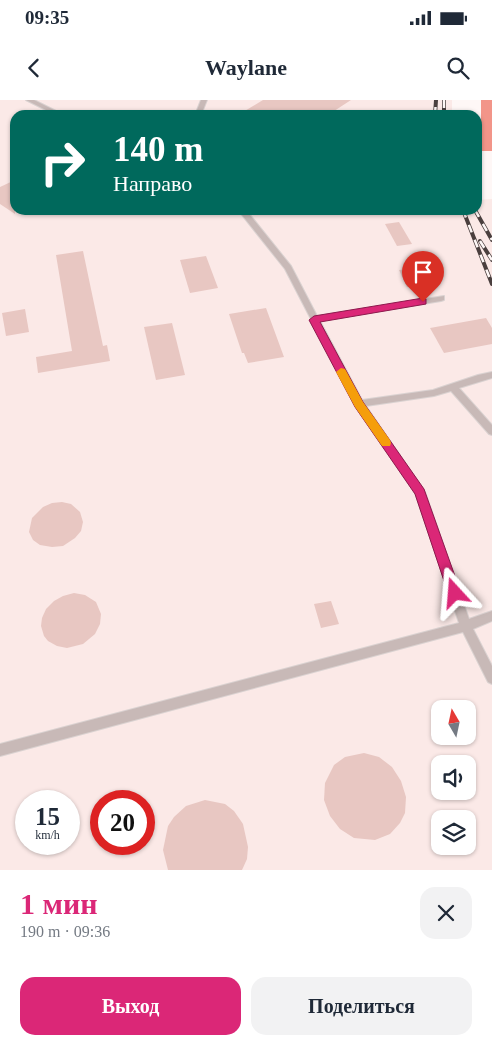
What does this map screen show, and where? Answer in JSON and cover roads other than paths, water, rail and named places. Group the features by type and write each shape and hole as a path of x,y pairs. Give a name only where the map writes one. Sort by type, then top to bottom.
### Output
{"lane":[{"path":"29,100 50,110"},
{"path":"246,215 288,268 359,404 420,492 466,626 492,678"},
{"path":"314,320 441,298"},
{"path":"359,404 434,393 492,375"},
{"path":"452,386 492,431"},
{"path":"0,750 466,626 492,616"}],"railway":[{"path":"435,110 436,100"},
{"path":"444,100 444,110"},
{"path":"465,215 492,284"},
{"path":"478,215 492,240"},
{"path":"480,241 492,260"}]}
